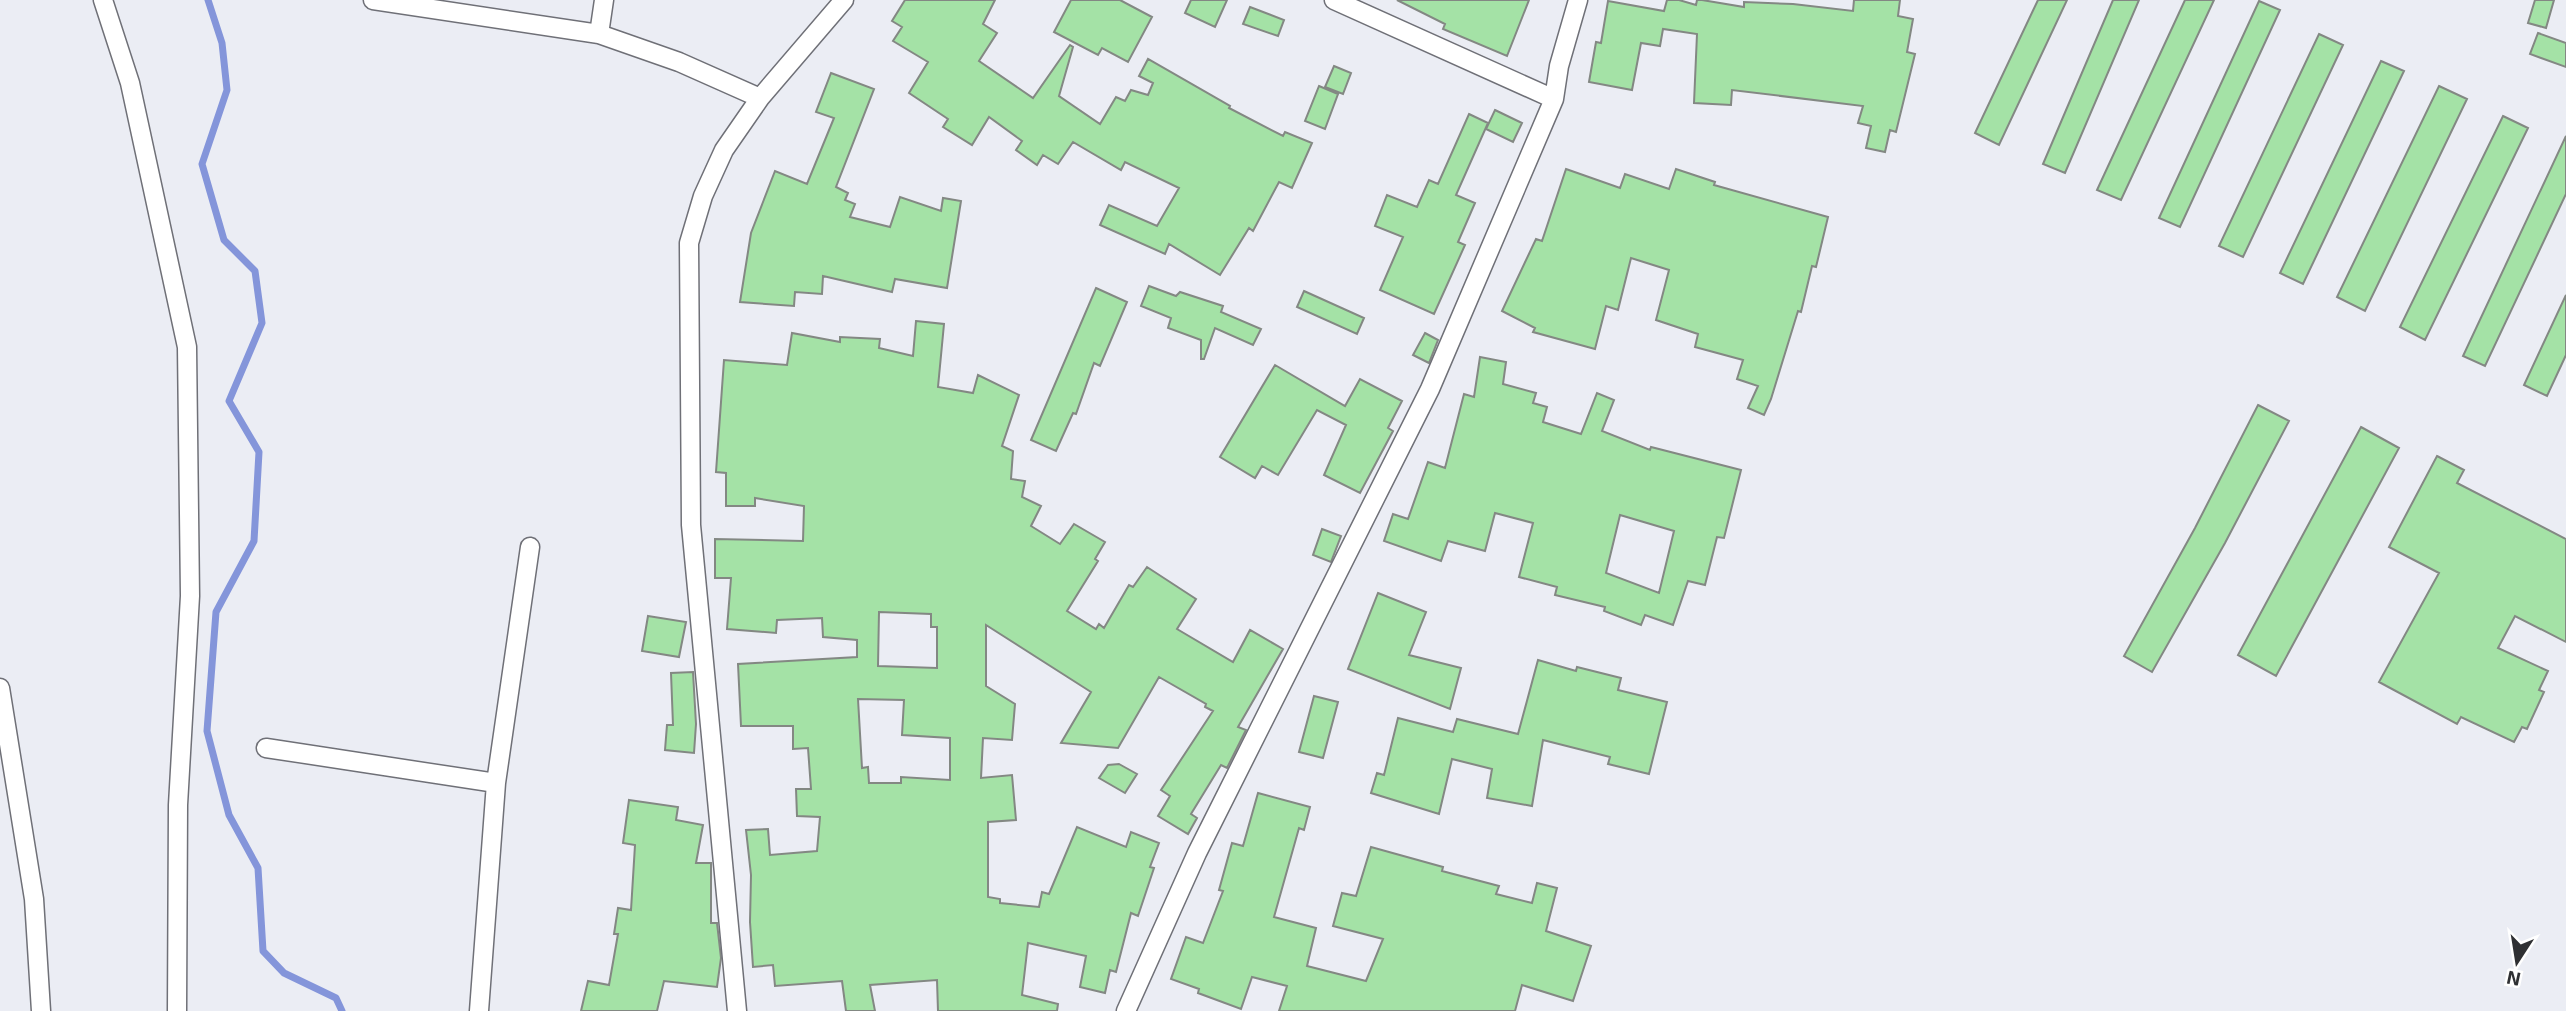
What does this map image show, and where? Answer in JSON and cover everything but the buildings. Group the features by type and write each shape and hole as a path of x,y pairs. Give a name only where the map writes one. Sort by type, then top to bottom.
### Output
{"street":[{"path":"103,0 130,83 187,347 190,596 178,805 177,1011"},
{"path":"373,0 598,34 680,62 760,98"},
{"path":"598,34 604,0"},
{"path":"737,1011 691,525 689,243 703,196 724,150 760,98 844,0"},
{"path":"1334,0 1554,99"},
{"path":"1126,1011 1197,853 1430,389 1554,99 1559,66 1578,0"},
{"path":"479,1011 496,783 530,547"},
{"path":"1,699 34,899 41,1011"},
{"path":"266,748 496,783"}],"waterway":[{"path":"208,0 222,43 227,90 202,164 224,240 255,271 262,323 229,401 259,452 254,541 216,612 207,731 229,815 258,868 263,951 284,973 336,998 342,1011"}]}
